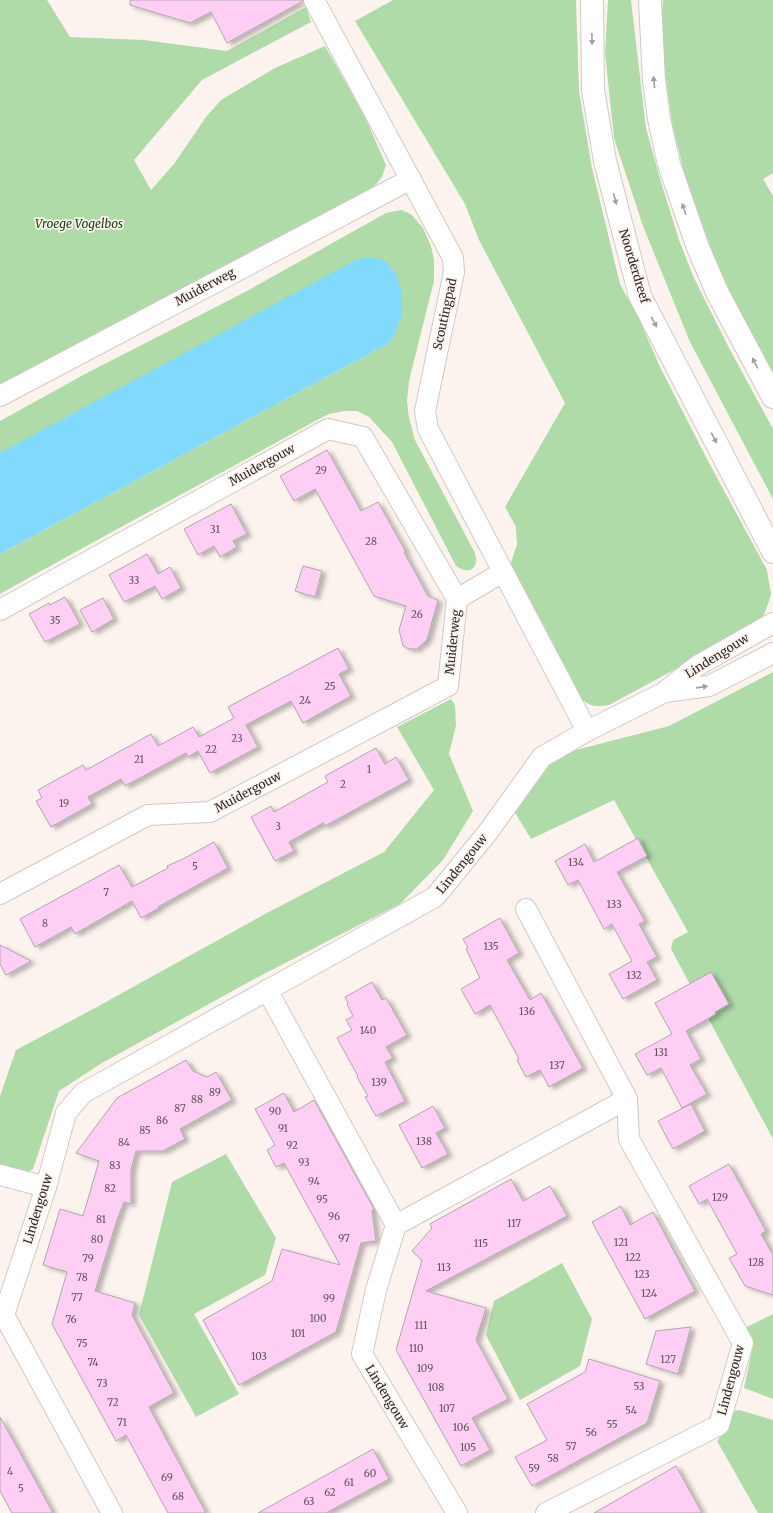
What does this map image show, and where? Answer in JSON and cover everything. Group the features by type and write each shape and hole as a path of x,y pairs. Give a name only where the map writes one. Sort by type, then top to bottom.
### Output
{"main road":[{"name":"Noorderdreef","path":"592,0 593,90 605,161 640,296 773,552"},
{"path":"650,0 654,81 659,119 669,164 697,245 717,292 773,397"}],"street":[{"name":"Scoutingpad","path":"314,0 453,258 454,272 425,411 428,429 503,572"},
{"name":"Muiderweg","path":"0,396 411,179"},
{"name":"Muidergouw","path":"0,610 328,429 364,437 458,599"},
{"path":"458,599 503,572 587,731"},
{"name":"Muiderweg","path":"448,686 458,599"},
{"name":"Lindengouw","path":"112,1513 2,1317 46,1187 66,1113 83,1093 435,897 488,832 542,757 587,731 663,692 697,666 773,623"},
{"name":"Lindengouw","path":"663,692 709,686 773,652"},
{"name":"Muidergouw","path":"0,894 148,815 210,812 448,686"},
{"name":"Lindengouw","path":"526,909 627,1099 629,1139 743,1343 719,1424 546,1513"},
{"path":"267,990 396,1225 627,1099"},
{"path":"0,1175 46,1187"},
{"name":"Lindengouw","path":"396,1225 376,1290 362,1354 457,1513"}],"green space":[{"name":"Vroege Vogelbos","path":"0,0 47,0 70,37 144,40 227,51 306,7 311,22 202,80 134,160 151,190 174,164 206,117 221,100 275,68 325,46 364,115 386,165 382,177 372,189 0,386"},
{"path":"393,0 576,0 579,91 592,168 620,284 640,321 660,367 708,461 767,570 771,595 764,615 748,630 609,705 593,706 586,703 579,697 510,566 517,544 516,527 505,507 565,403 479,240 465,204 355,21"},
{"path":"608,0 631,0 646,128 679,240 693,276 728,346 773,429 773,499 690,342 643,226 614,138 605,53"},
{"path":"663,0 773,0 773,173 763,179 773,196 773,374 747,327 717,265 684,172 672,123 665,73 661,21"},
{"path":"401,210 411,214 423,228 431,246 434,260 434,281 409,381 407,401 409,418 415,440 475,553 476,563 472,569 465,570 456,566 392,442 369,417 357,411 344,411 329,414 315,421 0,594 0,554 391,342 0,453 0,421 85,374 247,291 386,213"},
{"path":"773,672 773,1139 671,949 673,940 688,932 614,800 531,839 511,806 539,769 568,752 669,726"},
{"path":"451,699 455,705 456,725 449,754 473,811 443,860 400,904 258,977 102,1063 59,1091 33,1169 26,1173 0,1165 0,1096 16,1050 263,915 384,852 434,790 397,727"},
{"path":"226,1154 276,1238 265,1275 194,1314 239,1394 196,1417 139,1315 172,1182"},
{"path":"562,1263 592,1319 580,1366 520,1400 486,1335 494,1301"},
{"path":"773,1314 773,1399 744,1388 753,1346 745,1328"},
{"path":"739,1410 773,1420 773,1513 758,1513 717,1441 730,1424 733,1411"}],"water":[{"path":"374,257 387,262 397,276 402,294 402,316 391,342 0,554 0,453 358,259"}],"building":[{"path":"130,0 303,1 227,43 211,12 190,23 130,5"},
{"path":"327,450 361,511 378,502 406,552 404,552 428,596 438,600 427,640 417,649 409,649 403,646 399,630 406,606 374,596 315,489 294,501 280,476"},
{"path":"231,504 247,534 233,541 237,547 220,557 214,546 198,555 184,529"},
{"path":"147,554 158,574 170,567 181,588 162,599 155,586 124,602 109,575"},
{"path":"303,566 322,571 315,597 295,591"},
{"path":"65,597 80,624 45,642 29,614 49,603 50,605"},
{"path":"103,598 114,619 92,632 80,610"},
{"path":"338,648 349,669 339,674 351,696 303,723 291,701 246,725 258,747 210,773 198,751 188,757 186,753 125,786 121,779 88,797 92,804 51,827 36,801 42,798 38,790 83,765 86,770 151,734 158,746 193,727 199,737 234,718 228,707"},
{"path":"376,748 385,764 396,757 409,780 325,826 323,823 289,842 294,851 275,861 251,817 271,806 274,812 328,782 325,776"},
{"path":"638,838 647,856 617,872 645,921 639,924 657,957 647,962 657,980 623,999 609,974 632,961 612,924 604,929 578,880 568,885 555,861 585,844 594,862"},
{"path":"214,842 228,868 141,918 132,901 75,934 71,927 35,947 20,919 119,865 132,887 168,868 167,866"},
{"path":"500,918 519,953 507,960 530,1000 541,993 583,1068 549,1087 540,1070 526,1077 517,1060 519,1059 490,1005 475,1014 461,989 480,978 466,949 468,948 463,939"},
{"path":"0,945 31,961 6,975 0,964"},
{"path":"711,972 729,1004 715,1012 716,1014 686,1031 701,1059 690,1065 707,1094 682,1108 661,1068 647,1075 635,1054 672,1034 655,1003"},
{"path":"372,982 382,1000 386,998 407,1035 386,1047 393,1058 385,1062 405,1101 376,1116 365,1097 368,1096 357,1077 358,1076 337,1038 352,1030 346,1020 353,1016 345,997"},
{"path":"186,1060 193,1071 207,1077 216,1072 232,1100 180,1129 185,1139 163,1151 136,1151 131,1170 131,1204 124,1202 95,1291 135,1303 132,1315 174,1393 149,1407 206,1513 168,1513 126,1435 116,1441 52,1324 67,1272 43,1265 60,1209 83,1216 99,1161 76,1153 117,1098"},
{"path":"284,1093 294,1112 314,1100 374,1209 372,1210 376,1241 361,1243 336,1332 239,1385 203,1320 272,1281 282,1249 340,1265 284,1163 276,1167 267,1150 275,1145 255,1109"},
{"path":"691,1104 705,1131 673,1149 658,1121"},
{"path":"433,1106 445,1128 436,1133 448,1154 422,1168 399,1125"},
{"path":"729,1164 766,1231 761,1234 773,1255 773,1295 745,1286 729,1258 737,1254 707,1199 699,1204 689,1186"},
{"path":"511,1179 523,1201 550,1186 567,1216 426,1291 486,1308 476,1340 508,1399 472,1418 490,1450 461,1466 396,1350 422,1260 412,1251 432,1228 430,1224"},
{"path":"621,1206 630,1225 653,1212 695,1291 645,1319 592,1222"},
{"path":"691,1327 678,1374 646,1364 656,1331"},
{"path":"589,1359 660,1381 647,1423 532,1486 515,1457 547,1440 527,1404 585,1372"},
{"path":"0,1417 53,1513 12,1513 0,1491"},
{"path":"373,1449 389,1479 326,1513 258,1513"},
{"path":"676,1466 702,1513 594,1513"}]}
